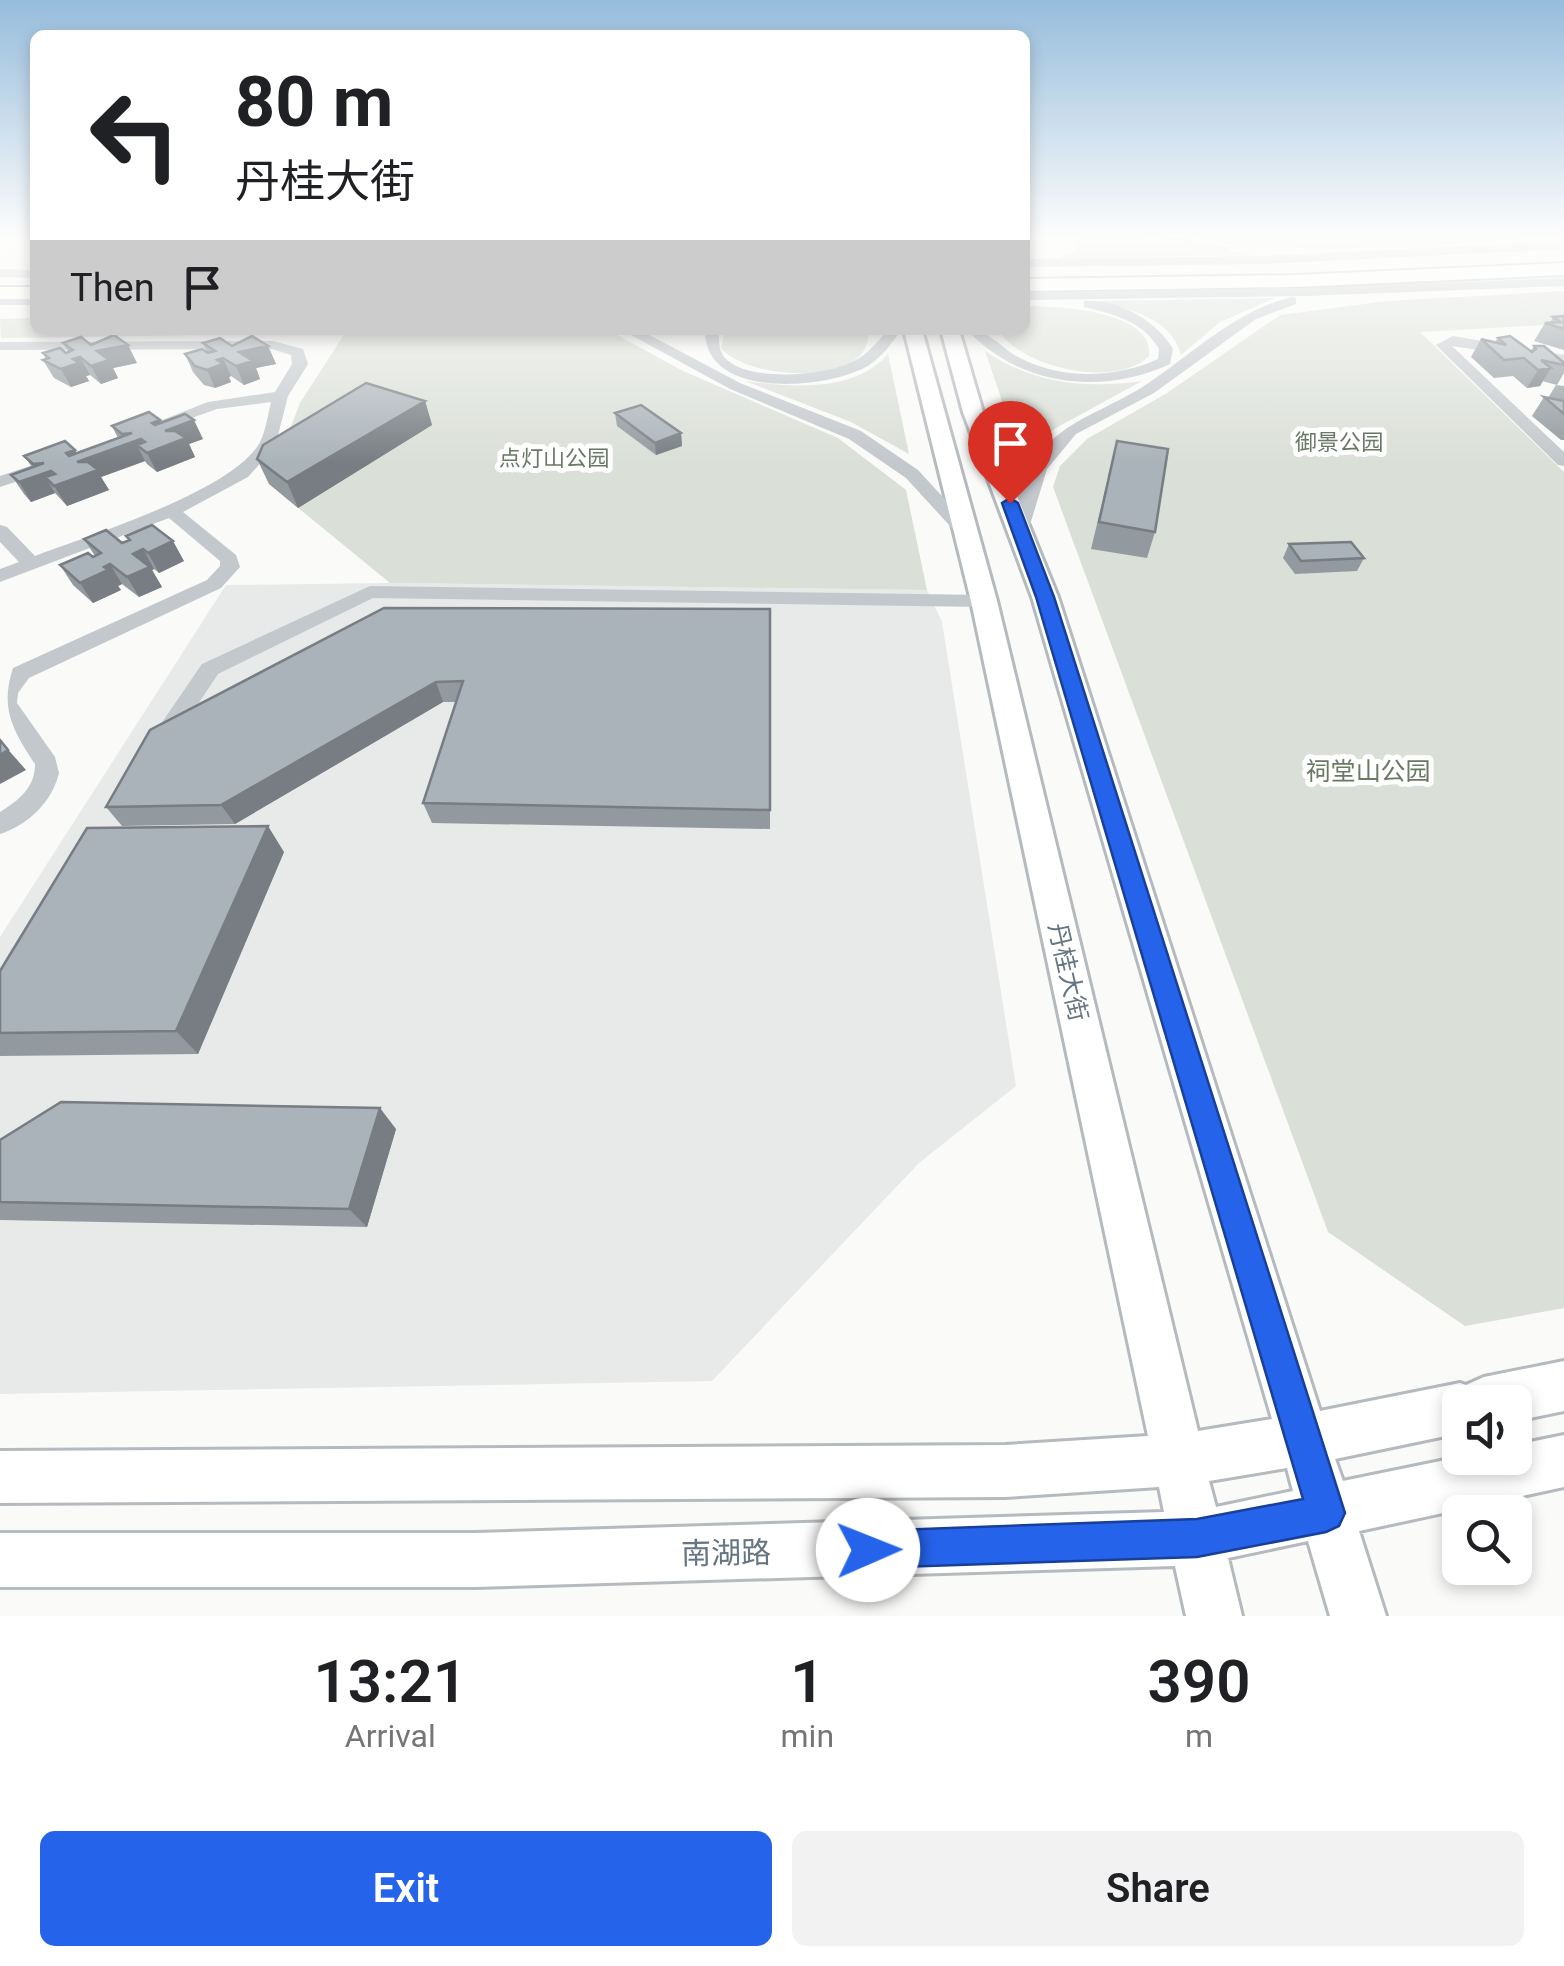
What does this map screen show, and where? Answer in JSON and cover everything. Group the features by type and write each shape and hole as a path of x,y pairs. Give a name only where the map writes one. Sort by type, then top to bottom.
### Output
{"main road":[{"path":"897,335 914,410 944,457"},
{"name":"丹桂大街","path":"914,335 984,600 1214,1616"},
{"path":"951,335 973,412 1045,597 1358,1616"},
{"path":"968,335 990,408 990,453"},
{"path":"1532,1392 1564,1386"},
{"path":"0,1477 1005,1471 1180,1460 1442,1412"},
{"name":"南湖路","path":"0,1560 475,1560 1197,1538 1564,1461"}],"street":[{"path":"981,335 1017,362 1070,376 1120,376 1148,370 1164,360 1162,338 1123,313"},
{"path":"1020,528 1027,489 1043,460 1063,436 1147,390 1222,334 1257,313"},
{"path":"638,335 735,386 855,434 912,474 968,533"},
{"path":"711,335 709,341 718,361 735,371 796,379 853,368 870,358 891,335"},
{"path":"1564,359 1453,340 1444,345 1564,461"},
{"path":"0,346 282,346 298,352 300,364 280,396 274,426 260,456 220,488 171,511 0,576"},
{"path":"143,431 214,405 280,396"},
{"path":"0,482 54,462"},
{"path":"0,824 32,802 48,773 47,763 6,704 6,692 21,673 214,584 230,567 228,559 171,511"},
{"path":"0,532 32,564"},
{"path":"162,740 210,669 370,592 984,600"}],"shaded area":[{"path":"390,583 927,590 942,622 1016,1086 919,1163 712,1381 0,1394 0,937 226,585"}],"green space":[{"path":"1030,313 1098,313 1137,329 1147,341 1149,356 1134,366 1114,371 1070,370 1027,355 1003,335 1030,335"},
{"path":"1139,313 1240,313 1220,322 1181,355 1169,332"},
{"name":"祠堂山公园","path":"1564,313 1564,324 1420,332 1564,472 1564,1308 1465,1326 1328,1232 1053,487 1060,466 1087,439 1167,393 1280,315"},
{"name":"点灯山公园","path":"30,318 30,335 207,335 1,338 0,319"},
{"name":"点灯山公园","path":"344,335 617,335 683,371 838,438 906,490 927,590 390,583 269,484 300,403"},
{"path":"724,335 867,335 865,349 852,362 832,370 807,373 756,367 721,348"},
{"path":"985,351 1022,371 1060,381 1142,381 1054,429 1023,462"},
{"path":"888,354 909,454 851,422 745,381 802,385 840,381 874,367"}],"building":[{"path":"1564,316 1564,329 1545,323 1561,322 1553,317"},
{"path":"114,335 128,345 97,351 109,360 91,366 80,357 73,359 79,363 61,369 43,360 49,358 43,353 60,348 66,353 73,350 63,343 81,337 91,345"},
{"path":"252,336 268,346 239,352 253,361 236,366 223,358 217,360 223,364 207,370 195,366 185,354 202,349 208,353 215,351 203,343 220,338 232,346"},
{"path":"1510,336 1532,352 1534,346 1544,346 1564,365 1541,360 1551,368 1538,370 1524,358 1504,360 1481,339 1506,345 1498,338"},
{"path":"366,383 425,401 287,482 257,459 263,445"},
{"path":"1544,397 1564,401 1564,414"},
{"path":"641,405 681,433 655,443 615,413"},
{"path":"149,412 160,420 152,423 155,425 185,414 194,420 165,431 175,431 186,438 147,453 137,445 145,442 141,439 77,462 88,462 98,470 54,486 45,477 55,474 51,471 19,482 11,475 44,463 33,464 24,456 65,441 75,450 66,453 69,456 132,433 122,434 112,426"},
{"path":"1117,441 1168,449 1155,532 1099,522"},
{"path":"152,525 173,541 148,553 143,549 133,554 150,567 127,577 110,564 104,567 108,570 80,583 60,565 88,553 93,557 101,553 84,539 106,530 122,543 130,540 126,536"},
{"path":"1351,542 1364,558 1301,561 1289,544"},
{"path":"384,608 770,609 770,810 423,803 463,681 436,682 221,805 106,807 150,730"},
{"path":"268,826 176,1031 0,1033 0,971 87,828"},
{"path":"61,1102 380,1108 349,1209 0,1202 0,1140"}],"route":[{"path":"868,1550 1197,1538 1326,1513 1045,597 1010,503"}],"park label":[{"name":"御景公园","path":"1339,442"}]}
